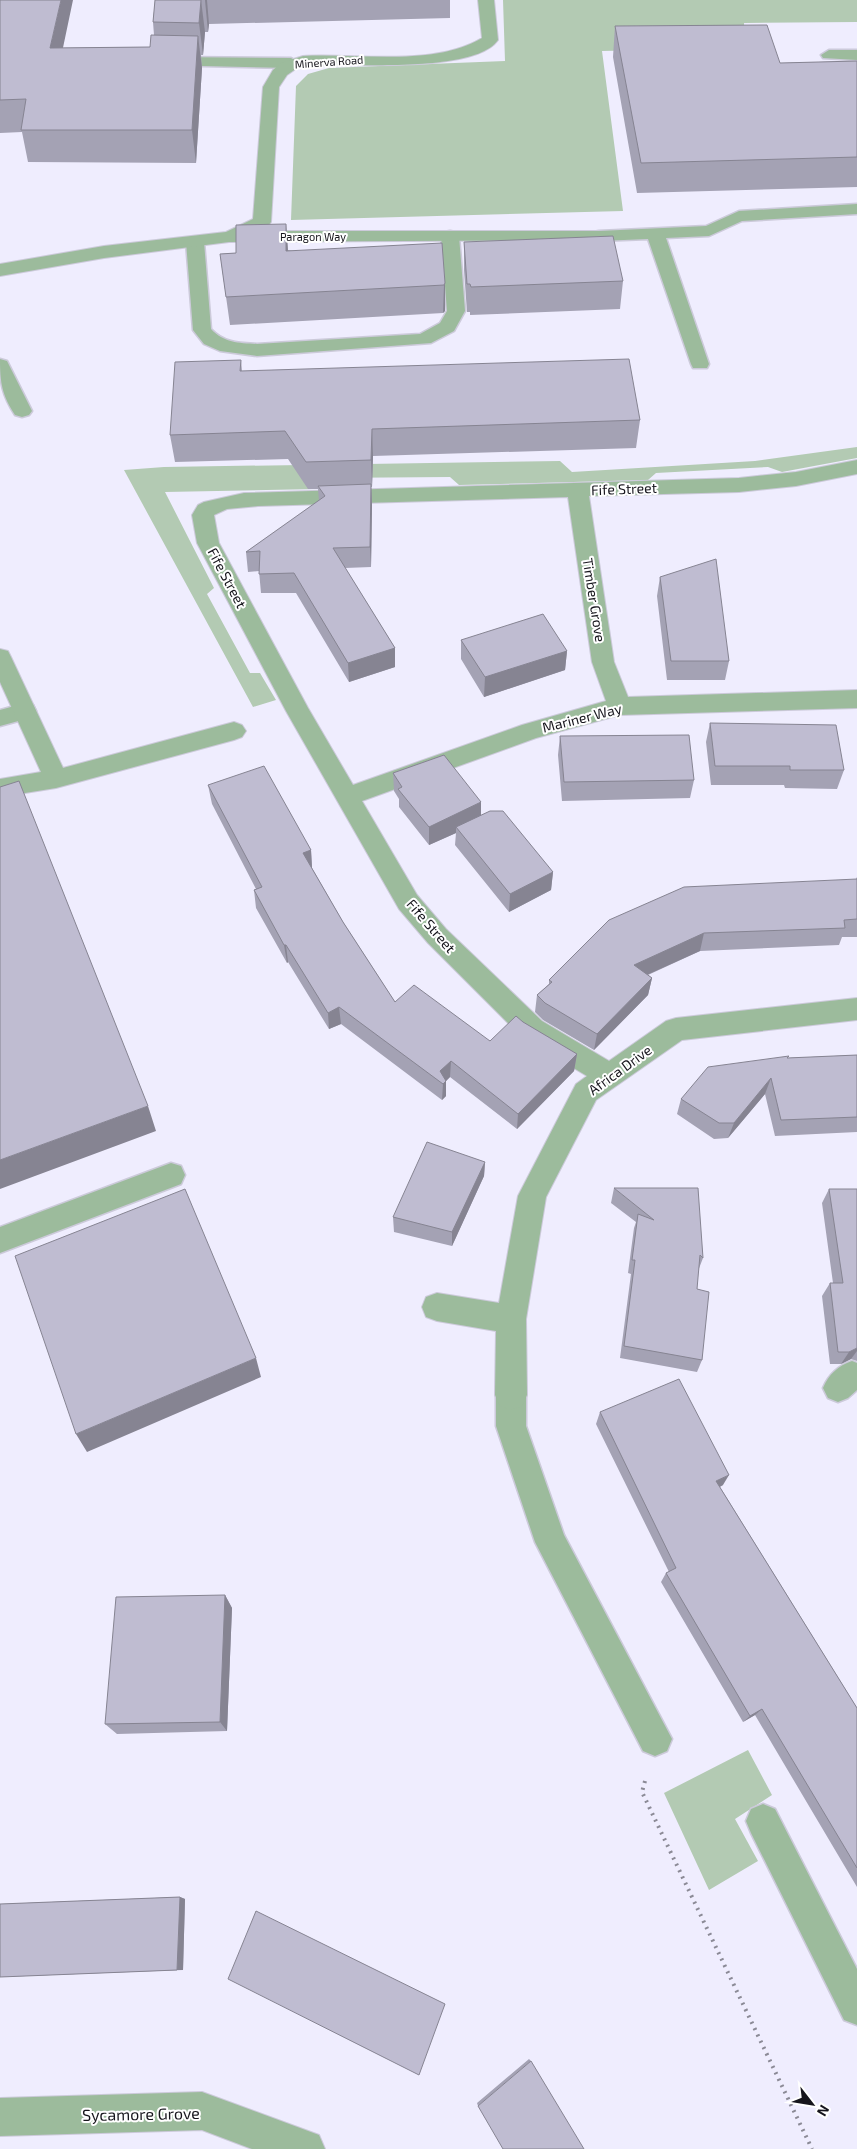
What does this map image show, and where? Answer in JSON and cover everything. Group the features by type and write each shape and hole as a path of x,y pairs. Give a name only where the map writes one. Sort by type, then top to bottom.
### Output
{"street":[{"name":"Minerva Road","path":"229,237 262,222 271,87 276,76 291,63 325,60 445,58 480,49 490,40 486,0"},
{"name":"Paragon Way","path":"0,270 104,252 229,237 599,236"},
{"name":"Fife Street","path":"610,1076 532,1029 436,936 408,902 298,711 208,543 202,517 206,510 215,504 258,498 739,485 796,479 857,467"},
{"name":"Timber Grove","path":"578,490 603,662 620,706"},
{"path":"0,657 56,779"},
{"name":"Mariner Way","path":"348,796 530,731 620,706 857,699"},
{"path":"0,788 56,779 234,730"},
{"name":"Africa Drive","path":"511,1396 511,1318 532,1196 586,1092 676,1029 857,1008"},
{"path":"437,1306 511,1318"},
{"name":"Sycamore Grove","path":"0,2117 202,2111 305,2149"}],"lane":[{"path":"829,55 857,55"},
{"path":"148,61 291,63"},
{"path":"599,236 709,231 740,216 857,209"},
{"path":"655,233 700,364"},
{"path":"195,242 202,330 211,340 226,347 257,350 424,339 446,327 456,311 450,236"},
{"path":"0,365 22,411"},
{"path":"0,718 24,711"},
{"path":"0,1240 171,1175"},
{"path":"511,1396 511,1426 551,1542 654,1739"},
{"path":"763,1821 857,2007"}],"path":[{"path":"654,1739 642,1792 812,2149"}],"green space":[{"path":"503,0 857,0 857,22 744,23 745,48 602,51 623,211 291,220 296,86 308,74 329,68 505,61"},
{"path":"857,447 857,458 782,472 768,467 656,473 648,480 459,485 450,477 322,478 317,489 165,492 214,588 207,594 250,673 260,673 276,700 253,707 124,470 164,467 560,461 572,472 755,461"},
{"path":"748,1750 772,1795 735,1819 758,1861 709,1890 664,1793"}],"building":[{"path":"0,0 61,0 50,48 150,47 151,35 198,36 192,130 21,130 26,99 0,100"},
{"path":"155,0 201,0 199,23 153,22"},
{"path":"767,25 780,63 857,61 857,157 641,163 615,26"},
{"path":"286,224 286,251 442,243 445,283 444,285 226,297 220,254 236,253 236,225"},
{"path":"613,236 623,281 471,287 470,284 467,284 464,242"},
{"path":"629,359 640,420 372,429 371,460 306,462 285,431 170,435 175,362 241,360 240,371"},
{"path":"371,484 370,547 333,548 395,648 348,663 294,573 259,574 260,551 246,552 325,496 318,486"},
{"path":"716,559 729,661 671,661 660,577"},
{"path":"543,614 567,651 485,677 461,640"},
{"path":"710,723 836,725 844,770 790,770 790,766 715,766"},
{"path":"689,735 694,780 564,782 560,736"},
{"path":"444,755 481,802 429,827 398,789 402,787 393,773"},
{"path":"264,766 311,850 303,853 343,922 395,1002 414,985 490,1041 516,1016 577,1054 518,1114 451,1061 440,1071 446,1081 443,1084 339,1007 328,1013 286,945 284,945 254,890 262,887 208,785"},
{"path":"19,781 148,1106 0,1160 0,787"},
{"path":"490,811 503,811 553,872 510,894 456,827"},
{"path":"857,879 857,919 844,920 845,928 704,933 634,965 652,978 597,1034 545,1003 537,995 552,982 549,980 609,920 684,887"},
{"path":"857,1055 857,1117 781,1120 771,1078 734,1123 719,1123 681,1099 708,1067 789,1056 787,1058"},
{"path":"427,1142 485,1162 452,1232 393,1217"},
{"path":"614,1188 698,1188 703,1258 700,1255 697,1289 709,1292 702,1360 624,1346 635,1260 632,1260 638,1214 654,1220"},
{"path":"185,1189 256,1358 76,1434 15,1256"},
{"path":"829,1189 857,1189 857,1348 849,1352 838,1352 830,1283 843,1283"},
{"path":"679,1379 729,1475 716,1481 857,1708 857,1868 762,1709 750,1716 666,1573 676,1568 600,1412"},
{"path":"225,1595 220,1722 105,1724 116,1597"},
{"path":"180,1897 177,1970 0,1977 0,1904"},
{"path":"256,1911 445,2004 419,2075 228,1979"},
{"path":"531,2061 584,2149 503,2149 478,2106"}]}
